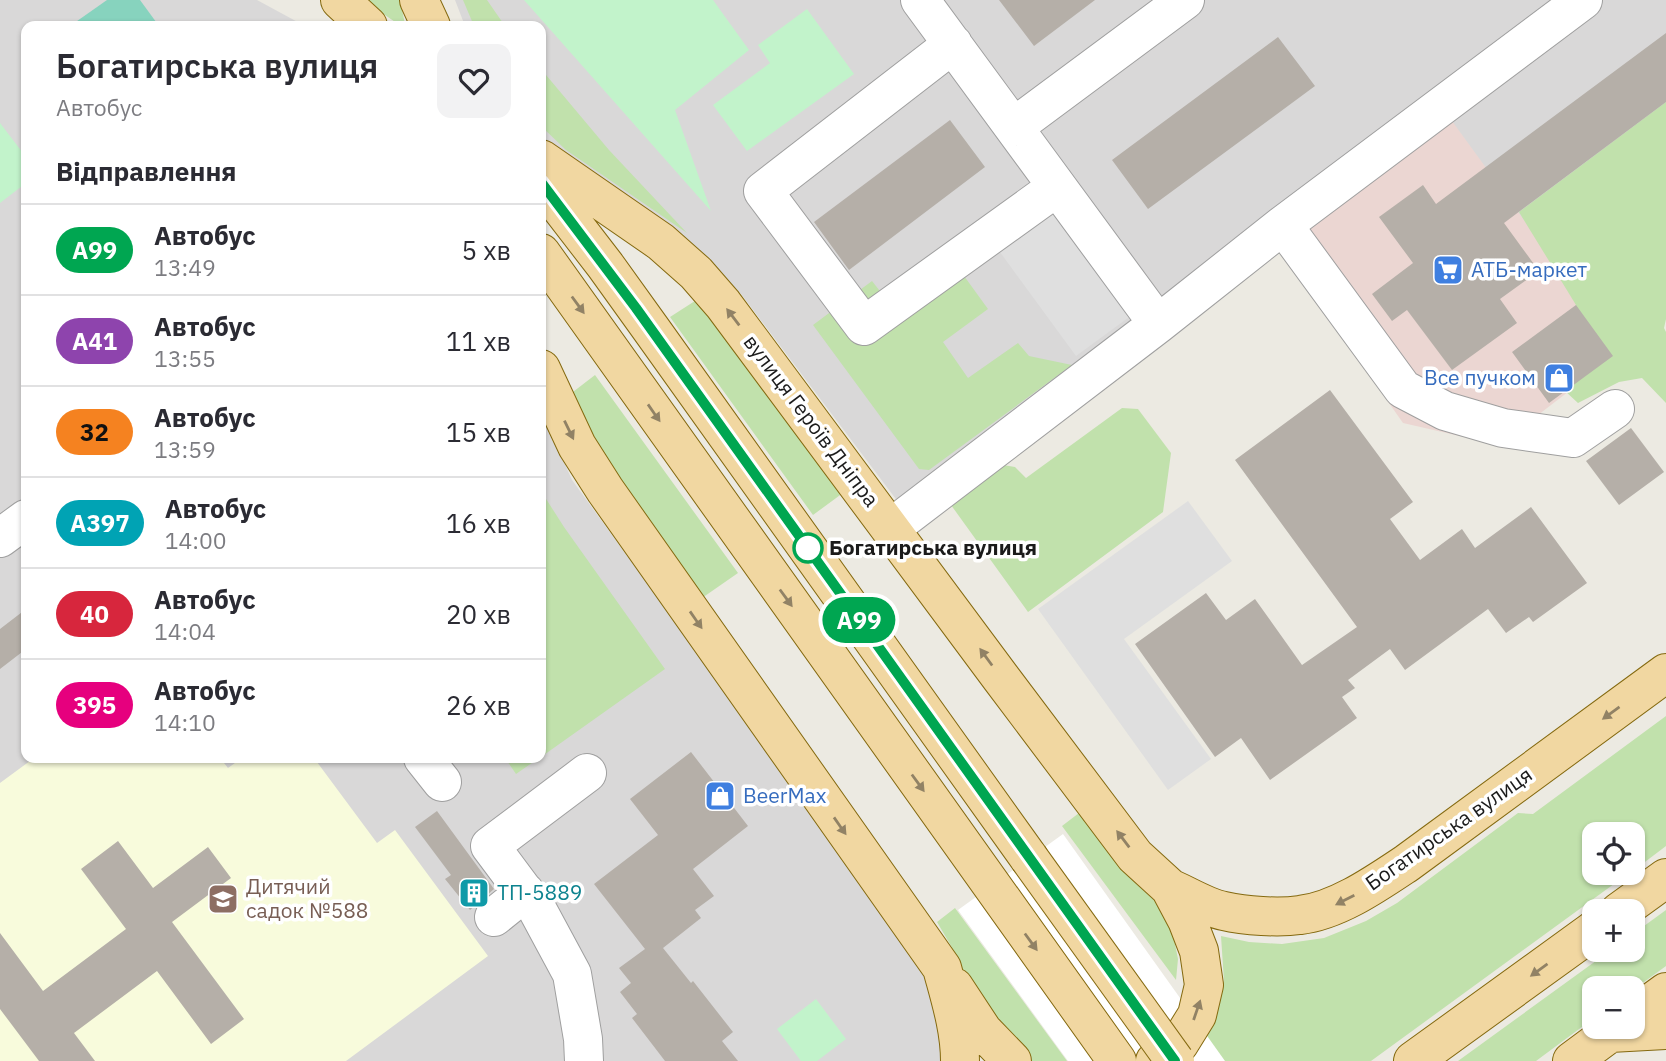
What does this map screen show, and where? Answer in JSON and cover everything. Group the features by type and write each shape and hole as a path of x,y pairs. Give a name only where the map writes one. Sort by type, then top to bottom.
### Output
{"main road":[{"path":"340,0 363,21"},
{"path":"419,0 428,21"},
{"name":"вулиця Героїв Дніпра","path":"546,162 661,242 696,273 723,304 1135,856 1170,888"},
{"path":"546,189 605,265 1175,1061"},
{"path":"546,261 1117,1061"},
{"path":"546,380 577,446 605,491 942,968 983,1031 1012,1061"},
{"name":"Богатирська вулиця","path":"1170,888 1222,911 1257,915 1301,915 1336,905 1370,888 1407,863 1666,673"},
{"path":"1637,899 1666,878"},
{"path":"1155,1061 1179,1044 1197,1015 1204,985 1199,951 1170,888"},
{"path":"1413,1061 1582,939"},
{"path":"942,968 954,1011 960,1061"},
{"path":"1645,1008 1666,992"},
{"path":"1645,1028 1666,1030"},
{"path":"1572,1061 1602,1039"}],"lane":[{"path":"920,0 1158,324"},
{"path":"1014,127 1185,0"},
{"path":"891,528 1283,225 1538,13 1583,0"},
{"path":"953,44 763,191 775,208 864,326 1058,187"},
{"path":"1283,225 1403,389 1445,411 1503,428 1573,438 1615,409"},
{"path":"583,1061 583,1039 572,974 537,909 490,846 587,773"},
{"path":"494,917 524,892"}],"shaded area":[{"path":"0,0 257,0 296,21 21,21 21,763 546,763 546,422 572,480 925,966 950,1061 0,1061"},
{"path":"455,0 1666,0 1666,319 1620,352 1451,121 914,523 741,294 666,227 560,157 546,142 546,21 463,21"},
{"path":"1452,121 1620,352 1499,445 1403,423 1279,248"},
{"path":"1056,204 1136,312 1076,356 997,248"},
{"path":"1188,501 1232,561 1124,639 1211,759 1168,790 1038,609"},
{"name":"Дитячий садок №588","path":"27,763 224,763 228,768 235,763 318,763 377,843 395,830 488,956 346,1061 0,1061 0,783"}],"green space":[{"path":"107,0 140,0 155,21 77,21"},
{"path":"363,0 400,0 404,21 394,21"},
{"path":"463,0 487,0 502,21 472,21"},
{"path":"524,0 713,0 749,50 675,110 711,211 546,25 546,21 543,21"},
{"path":"807,9 854,74 747,151 713,105 770,63 758,45"},
{"path":"546,75 609,150 687,233 566,150 546,131"},
{"path":"1666,102 1666,403 1642,378 1619,382 1578,403 1565,391 1576,305 1519,212"},
{"path":"0,123 21,150 21,187 0,203"},
{"path":"959,269 988,309 943,342 968,378 1018,343 1029,356 1072,365 929,470 919,469 813,325 872,281 898,314"},
{"path":"698,299 847,490 813,515 670,317"},
{"path":"595,375 738,573 702,598 619,484 569,395"},
{"path":"1122,408 1138,409 1171,453 1163,512 1028,612 951,505 1003,465 1015,467 1026,478"},
{"path":"546,499 564,527 665,669 546,753"},
{"path":"1666,716 1666,846 1645,862 1645,822 1582,822 1582,885 1613,885 1593,899 1582,899 1582,907 1371,1061 1178,1061 1216,1013 1224,981 1221,936 1249,942 1282,944 1324,938 1366,921 1397,903 1518,813 1533,814"},
{"path":"508,763 532,763 516,774"},
{"path":"1079,813 1127,875 1158,904 1174,939 1178,959 1176,980 1062,826"},
{"path":"955,908 1067,1061 1031,1061 1021,1057 976,998 937,922"},
{"path":"1666,910 1666,966 1645,981 1645,976 1582,976 1582,1027 1536,1061 1458,1061 1594,962 1645,962 1645,925"},
{"path":"816,999 846,1039 817,1061 801,1061 777,1029"}],"pier":[{"path":"1063,834 1225,1061 1068,1061 958,910"}],"building":[{"path":"999,0 1095,0 1034,46"},
{"path":"1666,33 1666,102 1504,223 1539,271 1500,299 1517,323 1452,370 1407,310 1392,321 1372,294 1413,263 1379,217 1423,185 1436,204"},
{"path":"1278,37 1315,86 1148,209 1112,160"},
{"path":"950,120 985,167 849,270 814,222"},
{"path":"1576,305 1613,356 1549,403 1512,352"},
{"path":"1330,390 1413,502 1390,519 1420,560 1462,529 1475,548 1531,507 1587,583 1533,622 1529,617 1506,633 1488,609 1405,670 1390,649 1348,680 1355,688 1342,697 1357,718 1270,780 1241,738 1215,757 1135,644 1206,593 1226,620 1255,599 1302,665 1357,627 1235,460"},
{"path":"1631,428 1664,472 1619,505 1586,461"},
{"path":"21,613 21,653 0,669 0,629"},
{"path":"691,752 748,826 693,869 714,896 695,910 701,918 663,948 733,1032 722,1041 738,1061 665,1061 632,1018 637,1014 620,992 631,983 619,968 645,949 594,884 658,835 630,799"},
{"path":"437,811 494,889 470,910 445,879 451,875 415,827"},
{"path":"118,841 153,888 208,847 231,878 172,922 244,1019 211,1044 157,971 74,1033 95,1061 39,1061 0,1009 0,933 43,991 126,929 81,869"}],"bus line":[{"name":"А99","path":"546,188 636,308 1175,1061"}],"place":[{"name":"АТБ-маркет","path":"1448,270"},
{"name":"Все пучком","path":"1559,378"},
{"name":"Богатирська вулиця","path":"808,548"},
{"name":"BeerMax","path":"720,796"},
{"name":"ТП-5889","path":"474,893"},
{"name":"Дитячий садок №588","path":"223,899"}]}
